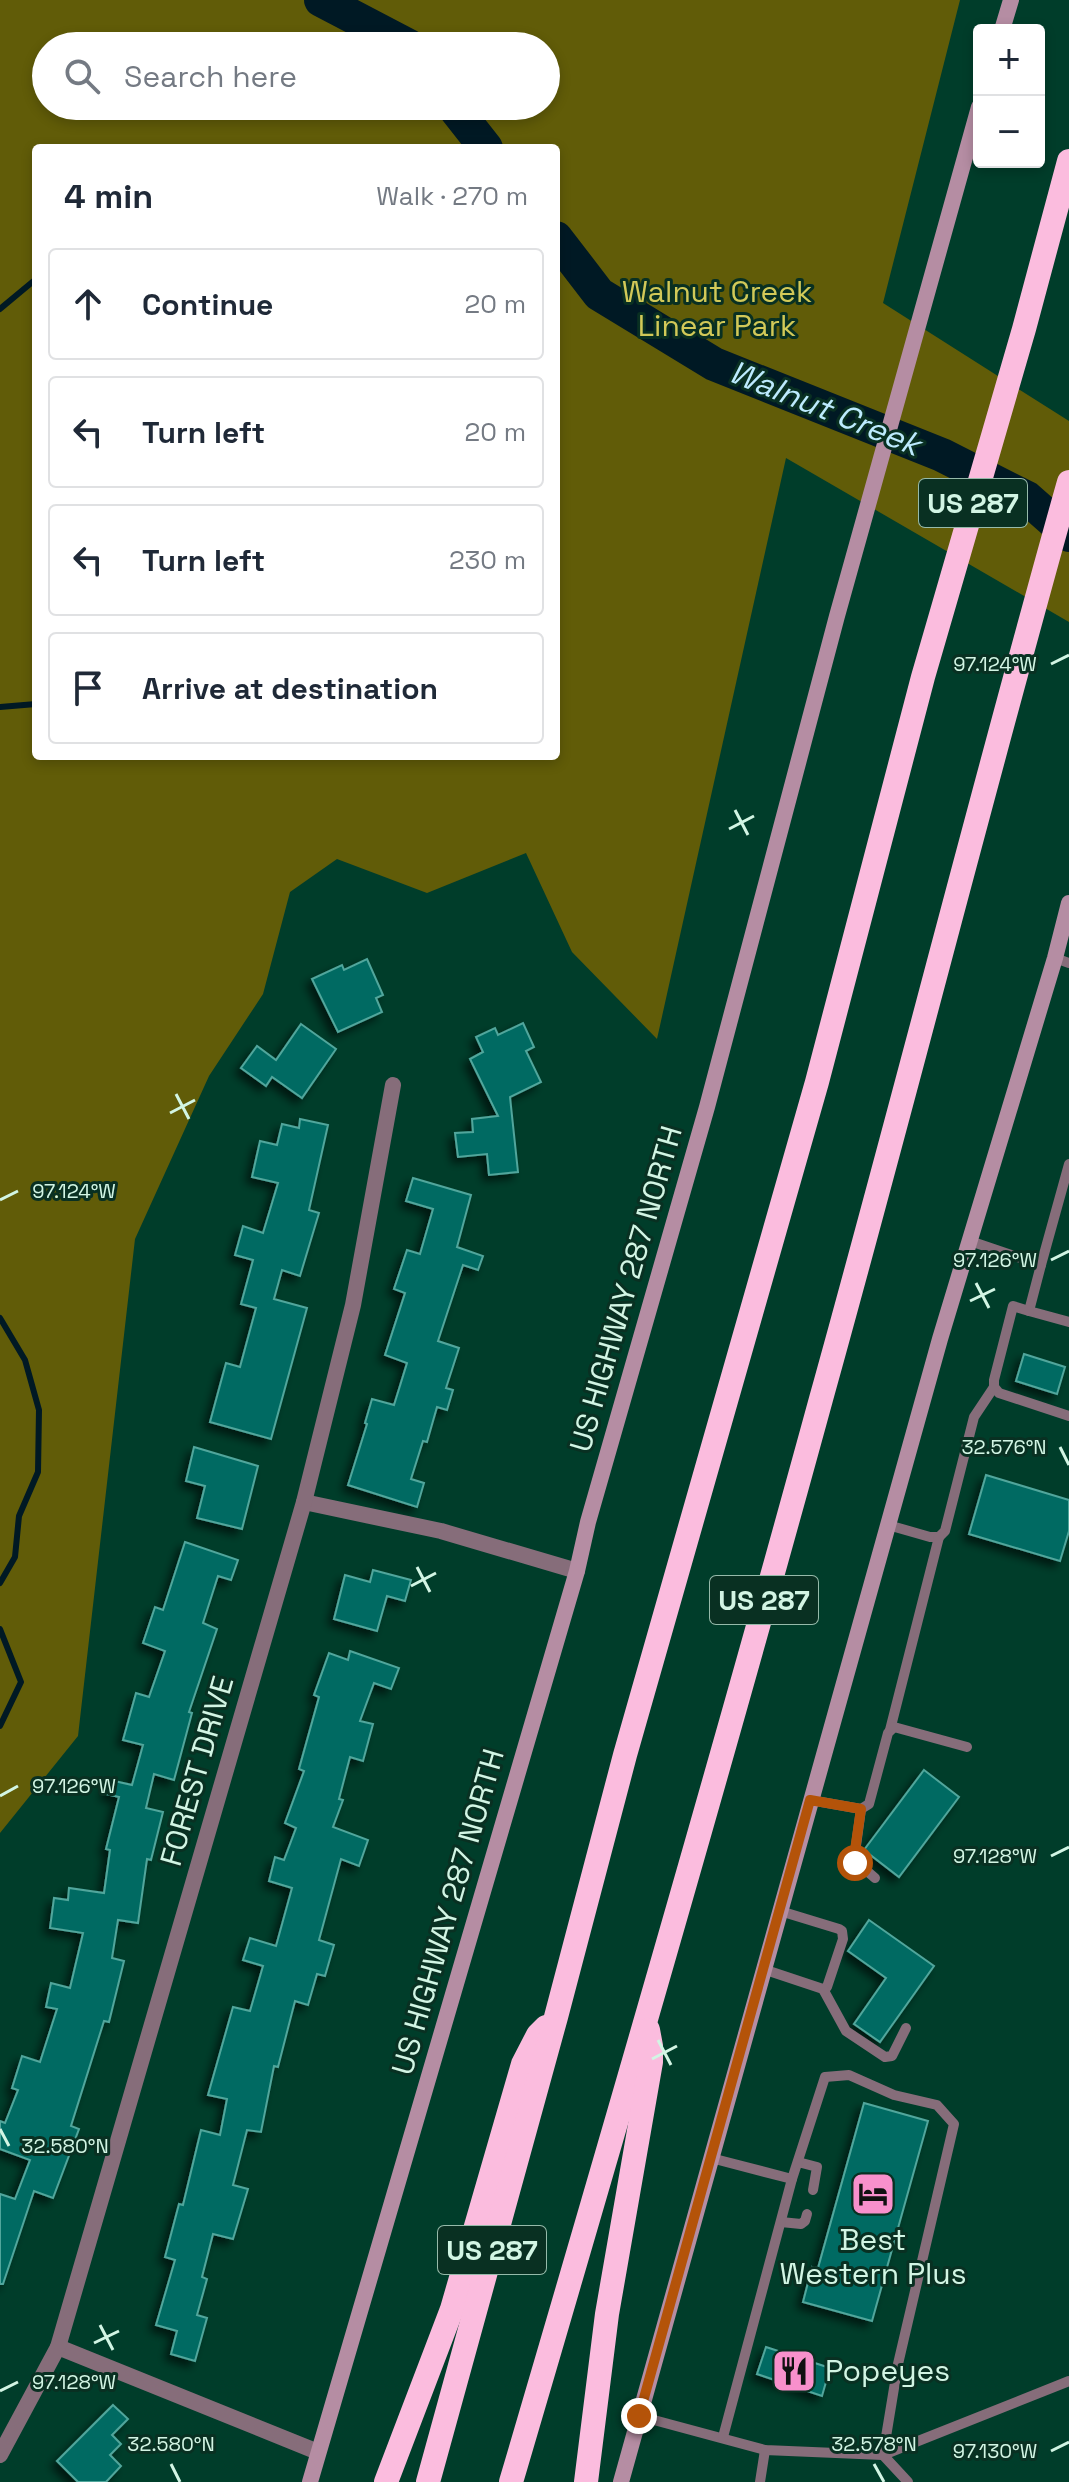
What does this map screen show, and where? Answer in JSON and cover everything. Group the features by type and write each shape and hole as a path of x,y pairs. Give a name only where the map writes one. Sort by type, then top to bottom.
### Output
{"highway":[{"name":"US 287","path":"428,2482 625,1755 817,1082 923,677 1024,329 1069,161"},
{"name":"US 287","path":"511,2482 646,2020 821,1400 1069,482"},
{"path":"386,2482 452,2309 523,2064 538,2035 556,2017"},
{"path":"586,2482 607,2314 651,2062 646,2020"}],"main road":[{"path":"1004,24 1011,0"},
{"name":"US HIGHWAY 287 NORTH","path":"310,2482 577,1571 588,1522 707,1107 837,616 973,128"},
{"path":"621,2482 810,1800 970,1241 1062,960 1069,903"}],"street":[{"name":"FOREST DRIVE","path":"0,2455 58,2347 304,1502 353,1305 393,1085"},
{"path":"304,1502 441,1531 577,1571"},
{"path":"58,2347 318,2452"}],"lane":[{"path":"1029,1311 1069,1164"},
{"path":"970,1241 1041,1265"},
{"path":"810,1800 861,1809 869,1804 939,1537 945,1531 974,1417 994,1387 1013,1306 1069,1322"},
{"path":"994,1387 999,1393 1069,1416"},
{"path":"888,1525 939,1537"},
{"path":"890,1730 894,1727 967,1747"},
{"path":"861,1809 854,1860 875,1878"},
{"path":"780,1911 842,1931 843,1939 827,1987 823,1989"},
{"path":"763,1969 823,1989 846,2031 885,2057 892,2056 906,2028"},
{"path":"723,2437 792,2179 825,2077 849,2075 894,2095 937,2105 954,2124 898,2364 883,2455"},
{"path":"711,2158 792,2179"},
{"path":"798,2162 817,2167 813,2190"},
{"path":"781,2222 801,2224 807,2214"},
{"path":"639,2416 765,2450 883,2455 1069,2379"},
{"path":"760,2482 765,2450"},
{"path":"883,2455 908,2482"}],"green space":[{"name":"Walnut Creek Linear Park","path":"0,0 960,0 883,303 1069,421 1069,622 786,458 657,1039 572,952 526,853 427,893 337,859 290,892 263,994 209,1076 135,1239 78,1736 0,1833"}],"building":[{"path":"367,959 383,995 376,998 382,1012 338,1032 312,979 342,965 344,970"},
{"path":"523,1023 534,1047 526,1051 541,1082 510,1097 518,1172 489,1175 487,1154 458,1157 455,1133 473,1132 472,1119 498,1116 470,1059 483,1052 476,1037 495,1028 498,1035"},
{"path":"301,1024 336,1049 302,1098 272,1077 266,1086 241,1068 257,1046 276,1060"},
{"path":"300,1119 328,1125 309,1210 319,1213 300,1276 282,1270 274,1299 307,1308 271,1439 210,1422 226,1363 240,1367 256,1308 241,1304 253,1260 235,1255 243,1226 263,1233 278,1183 252,1177 260,1141 277,1145 282,1124 299,1128"},
{"path":"413,1178 471,1195 457,1247 483,1256 478,1270 463,1265 438,1341 459,1348 446,1388 453,1390 447,1410 437,1407 427,1442 423,1441 411,1479 424,1483 417,1507 348,1485 372,1399 394,1405 407,1363 385,1355 405,1293 394,1289 407,1250 420,1254 433,1209 406,1201"},
{"path":"1024,1354 1065,1367 1057,1394 1016,1381"},
{"path":"194,1447 258,1466 242,1529 197,1518 205,1486 186,1481"},
{"path":"986,1475 1069,1500 1069,1531 1060,1561 969,1534"},
{"path":"185,1542 238,1560 231,1580 218,1576 203,1623 217,1629 189,1712 192,1713 174,1780 154,1774 146,1808 163,1812 151,1860 147,1859 138,1923 118,1920 112,1958 124,1961 109,2022 104,2021 71,2126 79,2129 53,2198 34,2191 3,2284 0,2284 0,2194 15,2199 30,2160 0,2149 0,2121 5,2123 18,2090 12,2088 22,2056 40,2062 57,2009 46,2007 51,1983 70,1988 83,1933 50,1928 54,1898 68,1900 69,1888 104,1893 110,1850 106,1849 119,1797 106,1794 110,1780 132,1785 143,1745 123,1740 136,1693 149,1697 165,1651 143,1643 155,1607 163,1610"},
{"path":"373,1570 411,1580 405,1601 387,1596 377,1631 334,1619 345,1575 370,1582"},
{"path":"350,1651 399,1668 391,1689 374,1683 360,1721 373,1724 363,1761 350,1757 339,1799 343,1800 333,1827 368,1840 359,1866 341,1859 319,1940 334,1945 325,1976 317,1974 308,2005 295,2001 278,2067 274,2066 261,2132 247,2130 233,2185 248,2189 233,2239 213,2234 202,2277 207,2279 197,2315 207,2318 195,2361 171,2354 177,2331 156,2325 175,2260 165,2257 179,2204 183,2205 201,2130 220,2135 227,2099 208,2095 233,2007 250,2011 263,1966 243,1960 250,1938 276,1946 292,1888 269,1881 275,1857 284,1860 296,1828 285,1823 304,1771 299,1769 319,1697 314,1695 329,1653 348,1660"},
{"path":"924,1770 959,1797 899,1877 864,1850"},
{"path":"869,1920 934,1966 880,2042 854,2024 886,1978 848,1951"},
{"name":"Best Western Plus","path":"864,2103 928,2121 872,2321 803,2302 812,2267 818,2268"},
{"name":"Popeyes","path":"766,2347 830,2368 822,2396 757,2374"},
{"path":"113,2405 128,2419 112,2435 121,2444 110,2455 121,2466 106,2482 78,2482 57,2461"}],"waterway":[{"name":"Walnut Creek","path":"321,0 382,32"},
{"name":"Walnut Creek","path":"464,120 483,144"},
{"name":"Walnut Creek","path":"560,243 599,294 714,364 942,455 1027,498 1069,535"},
{"path":"0,309 32,282"},
{"path":"0,707 32,704"},
{"path":"0,1318 25,1360 39,1410 38,1472 19,1516 15,1557 0,1583"},
{"path":"0,1629 21,1682 0,1726"}],"place":[{"name":"Best Western Plus","path":"873,2194"},
{"name":"Popeyes","path":"794,2371"}],"route":[{"path":"639,2416 810,1800 861,1809 855,1863"}]}
